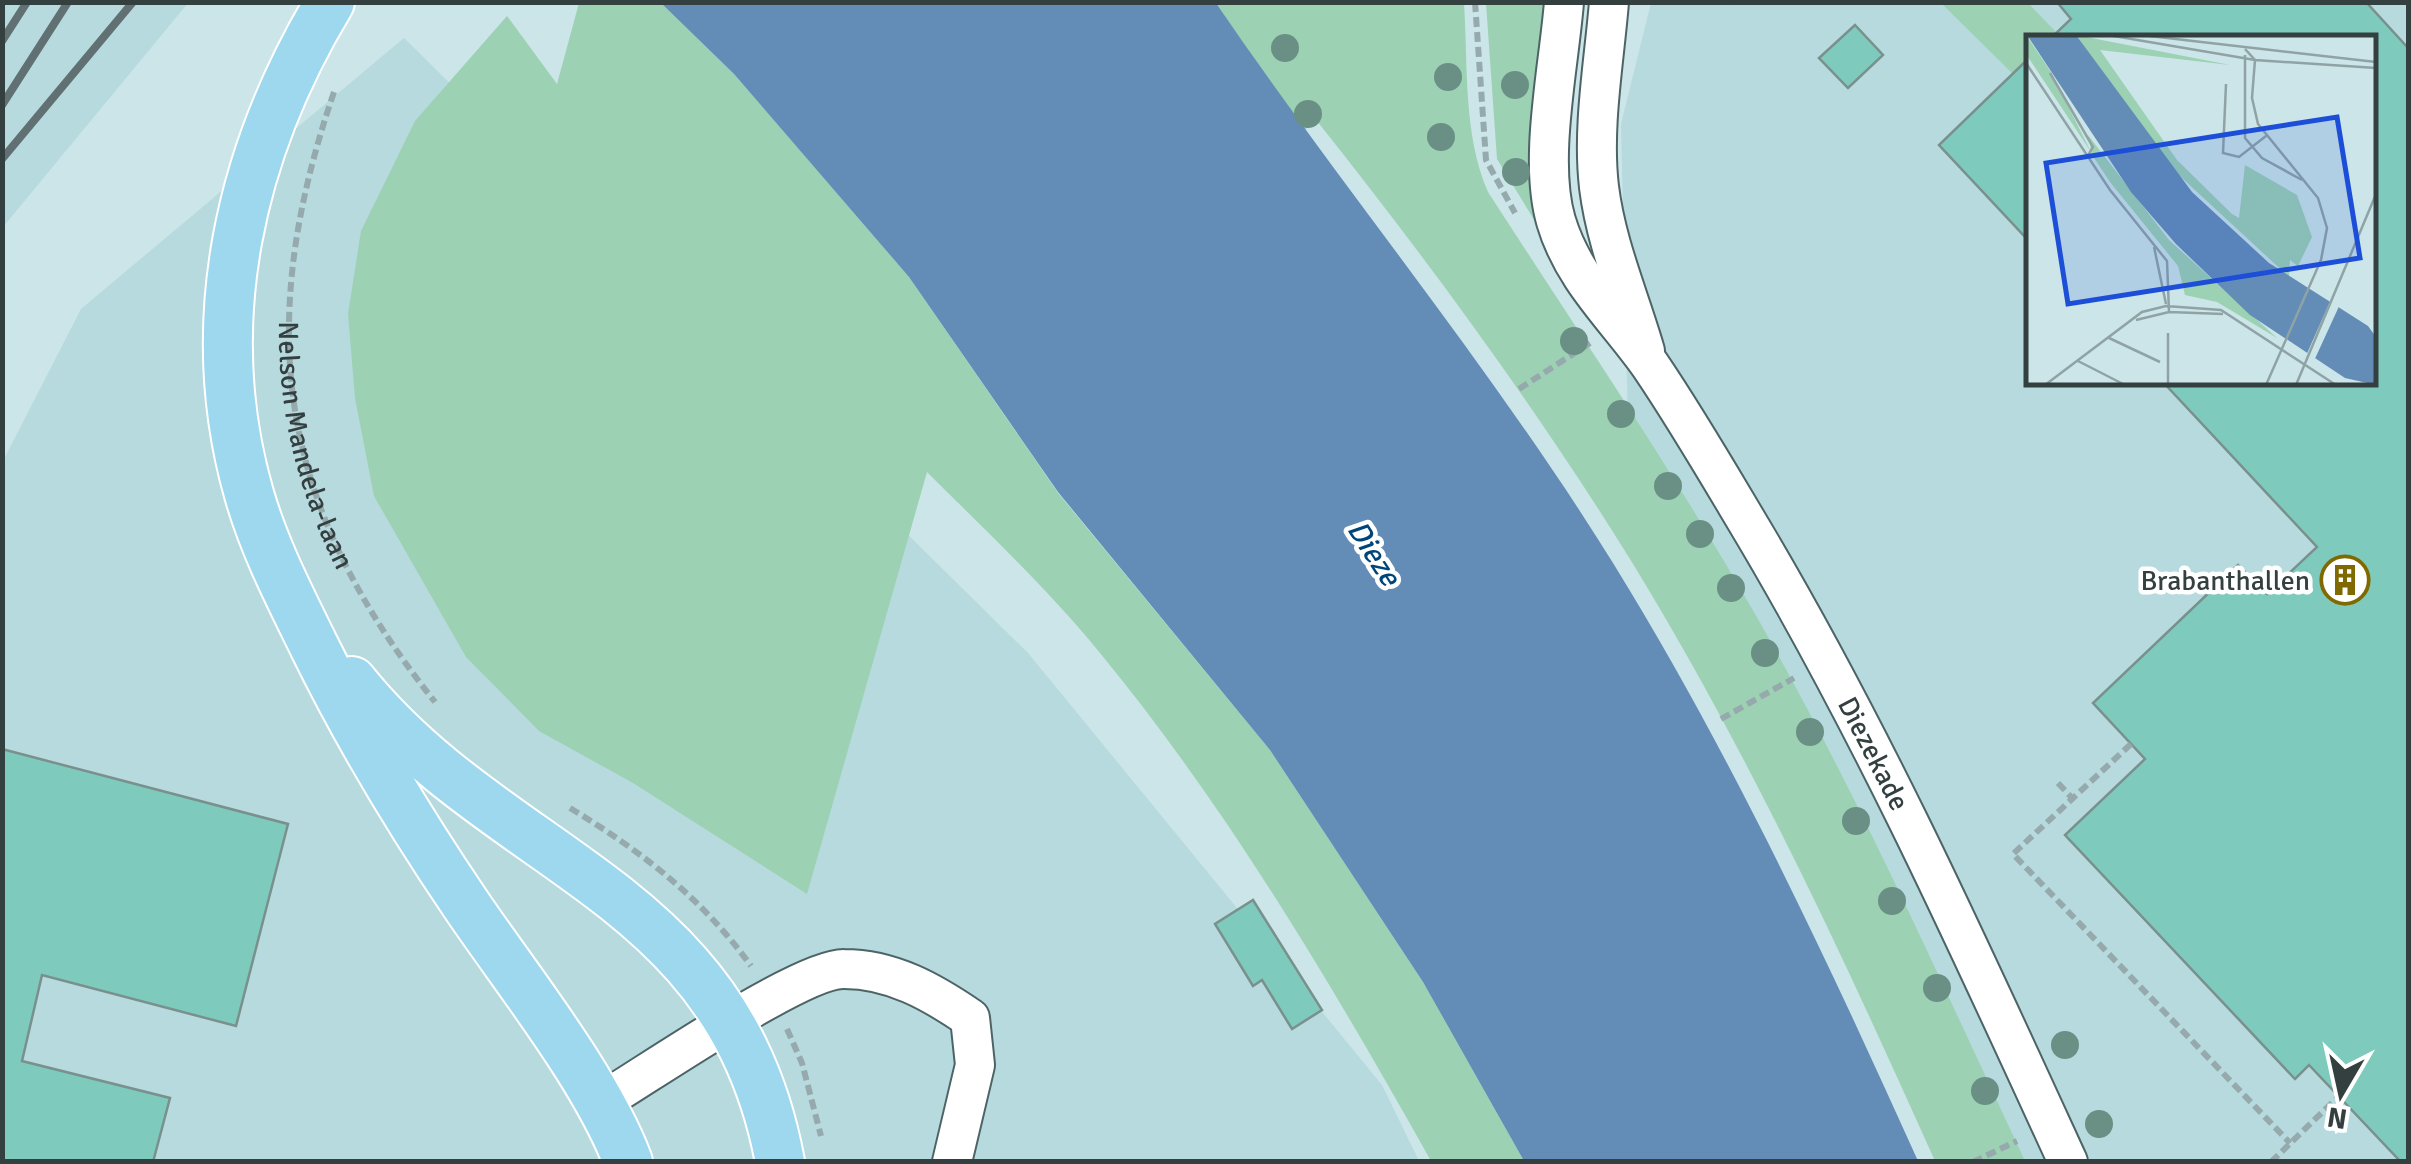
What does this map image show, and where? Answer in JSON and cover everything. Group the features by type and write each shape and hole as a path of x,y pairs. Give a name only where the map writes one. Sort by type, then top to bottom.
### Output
{"main road":[{"path":"330,2 297,59 261,145 239,222 229,281 228,366 238,448 262,534 295,607 394,796 598,1104 628,1162"},
{"path":"295,607 377,712 418,752 616,894 680,956 732,1023 772,1115 780,1162"}],"street":[{"name":"Diezekade","path":"1564,2 1548,180 1555,219 1568,253 1598,304 1648,363 1746,521 1844,693 1930,864 2068,1162"},
{"name":"Diezekade","path":"1609,2 1598,126 1599,184 1608,235 1648,363"},
{"path":"598,1104 803,978 843,968 922,985 970,1018 975,1065 952,1162"}],"path":[{"name":"Nelson Mandela-laan","path":"338,81 304,187 296,230 286,321 289,363 299,424 327,530 377,625 437,705"},
{"path":"1519,389 1595,340"},
{"path":"1721,719 1799,675"},
{"path":"2131,744 2013,854 2290,1144"},
{"path":"2058,783 2072,798"},
{"path":"558,800 574,810"},
{"path":"2272,1162 2338,1096"},
{"path":"1973,1162 2022,1138"}],"shaded area":[{"path":"2,3 188,3 3,227"},
{"path":"1651,3 2408,3 2408,1161 1958,1161 1629,466 1621,124"},
{"path":"404,38 1028,653 1382,1085 1419,1161 3,1161 2,463 81,309"}],"green space":[{"path":"579,3 661,3 734,74 909,277 1058,493 1270,750 1423,982 1524,1161 1431,1161 1317,964 1192,774 1080,629 927,472 807,894 633,783 539,731 466,657 374,496 355,398 348,314 361,231 415,121 507,16 557,84"},
{"path":"1216,3 1464,3 1470,123 1488,192 1677,484 1777,653 1888,869 2025,1161 1935,1161 1754,780 1630,559 1519,390 1400,227 1317,121 1303,131"},
{"path":"1486,3 1550,3 1544,236 1497,159"},
{"path":"1941,3 2028,3 2056,32 2026,35 2026,61 2013,74"}],"water":[{"name":"Dieze","path":"661,3 1216,3 1518,420 1613,563 1737,782 1918,1161 1524,1161 1423,982 1270,750 1058,492 909,277 734,74"}],"building":[{"name":"Brabanthallen","path":"2057,2 2366,2 2408,48 2408,1162 2401,1162 2309,1065 2295,1079 2065,835 2145,759 2093,703 2238,565 2267,594 2317,547 2166,385 2376,385 2376,35 2054,35 2071,19"},
{"path":"1855,25 1883,55 1848,88 1819,58"},
{"path":"2026,61 2026,238 1939,145"},
{"path":"2,749 288,824 236,1026 42,975 22,1061 170,1098 153,1162 2,1162"},
{"path":"1253,900 1322,1010 1292,1029 1262,980 1253,986 1215,924"}],"railway":[{"path":"2,41 27,2"},
{"path":"2,105 68,2"},
{"path":"2,159 133,2"}],"place":[{"name":"Brabanthallen","path":"2345,580"}]}
